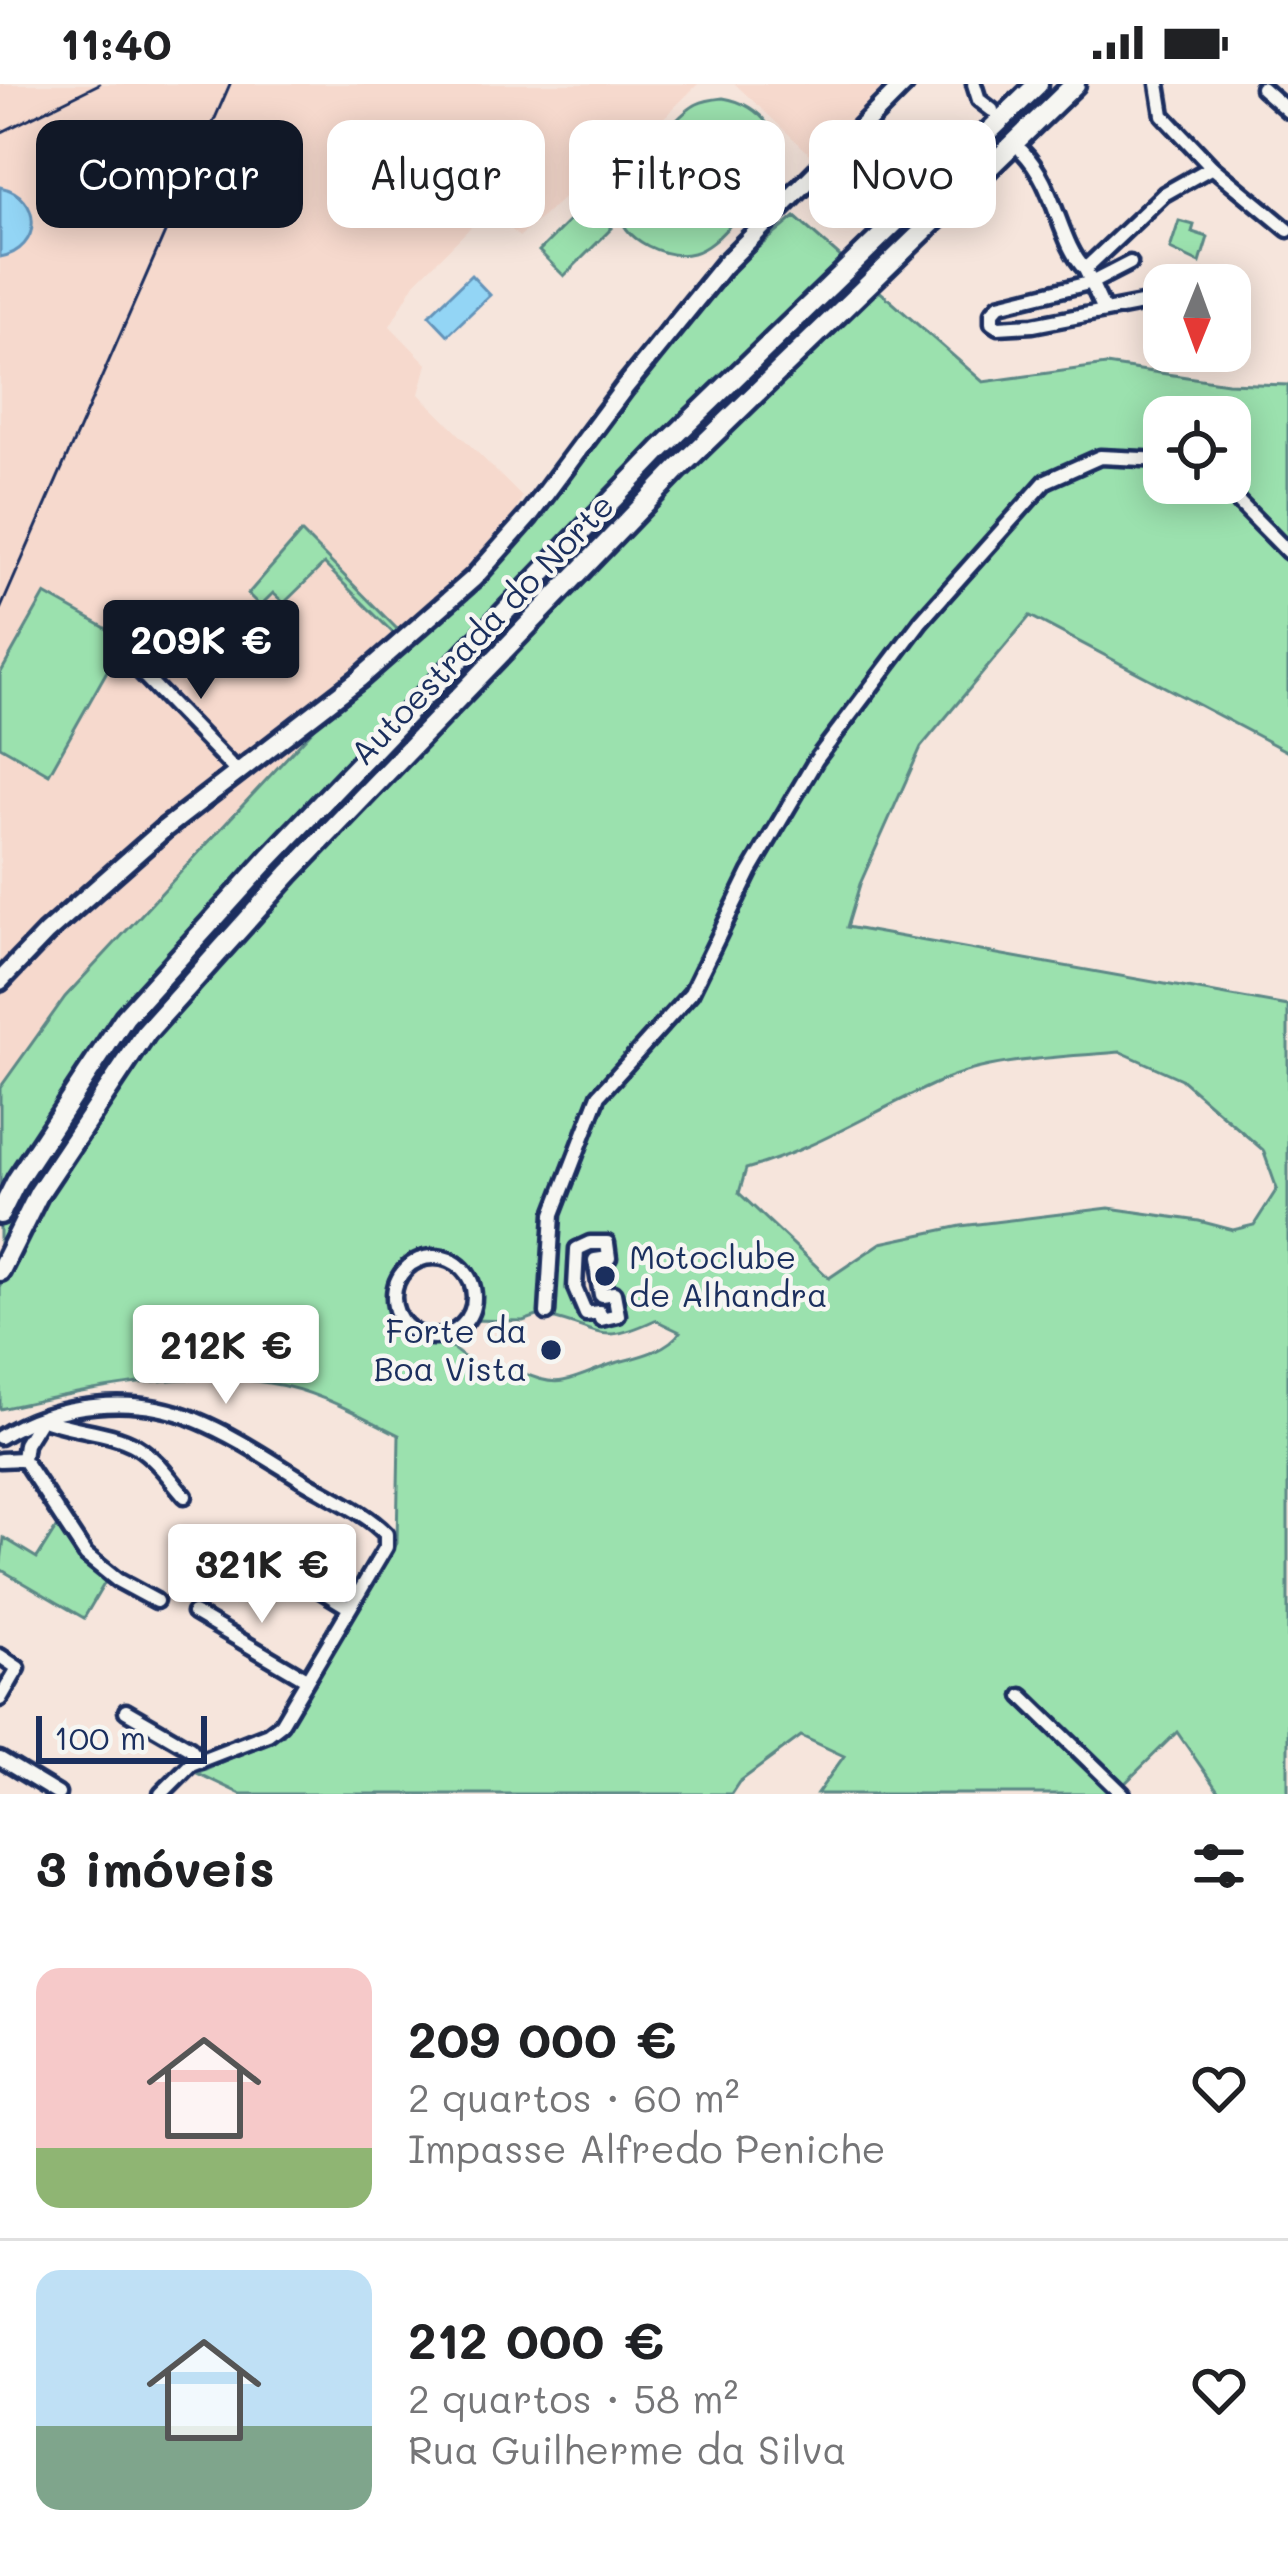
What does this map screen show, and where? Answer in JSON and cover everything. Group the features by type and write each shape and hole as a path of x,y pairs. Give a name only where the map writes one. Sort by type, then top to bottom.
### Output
{"highway":[{"name":"Autoestrada do Norte","path":"0,1214 17,1180 125,1017 269,857 662,449 1038,84"},
{"name":"Autoestrada do Norte","path":"0,1271 39,1193 146,1033 289,874 679,468 1075,84"}],"main road":[{"path":"0,981 6,968 164,830 359,679 491,560 703,290 904,84"}],"street":[{"path":"974,84 979,100 992,110"},
{"path":"1158,84 1163,115 1212,167 1288,230"},
{"path":"1262,88 1288,110"},
{"path":"1022,151 1042,176 1104,310"},
{"path":"1085,269 1164,194 1212,167"},
{"path":"1130,263 1093,282 1000,305 992,313 994,326 1033,325 1143,303"},
{"path":"547,1313 553,1214 599,1095 691,993 750,872 816,760 921,621 1046,481 1100,457 1143,459"},
{"path":"1241,504 1288,552"},
{"path":"132,663 239,774"},
{"path":"607,1243 609,1258 596,1260 601,1295 614,1293 618,1315 601,1319 599,1312 586,1314 575,1288 577,1249 607,1243"},
{"path":"426,1258 445,1258 468,1275 474,1303 460,1328 429,1337 401,1319 394,1304 395,1289 409,1266 426,1258"},
{"path":"0,1436 76,1408 125,1405 193,1418 383,1529 386,1547 275,1730 185,1767 161,1794"},
{"path":"41,1418 25,1444 23,1459 86,1555 117,1580 157,1601"},
{"path":"41,1418 66,1429 112,1436 141,1449 185,1496"},
{"path":"0,1460 23,1459"},
{"path":"232,1536 348,1607"},
{"path":"194,1613 306,1679"},
{"path":"0,1656 18,1668 0,1699"},
{"path":"1022,1696 1123,1794"},
{"path":"126,1711 190,1748 200,1761"},
{"path":"0,1759 58,1794"}],"shaded area":[{"path":"0,84 698,84 662,120 569,120 569,193 545,214 545,120 327,120 327,228 470,228 415,283 390,326 427,364 419,394 522,497 510,525 65,997 0,1088"},
{"path":"735,84 888,84 851,120 809,120 809,153 785,131 785,120 773,120"}],"green space":[{"path":"723,98 737,102 763,120 678,120 703,102"},
{"path":"795,217 983,382 1106,365 1227,383 1288,385 1288,752 1030,616 921,747 860,884 847,927 1288,1006 1288,1794 1220,1794 1177,1732 1114,1794 817,1794 844,1756 801,1736 739,1782 731,1794 241,1794 197,1773 283,1735 397,1543 399,1435 303,1391 236,1379 133,1384 0,1409 0,1088 65,997 510,525 712,286","holes":["1121,1052 1181,1079 1263,1150 1277,1189 1254,1225 1233,1230 1109,1208 961,1226 881,1243 829,1278 739,1193 746,1169 798,1150 948,1078 1010,1062","607,1243 609,1258 595,1260 601,1295 614,1293 617,1315 586,1314 575,1288 577,1249","435,1257 457,1265 470,1280 474,1299 467,1320 523,1321 546,1313 600,1333 622,1333 655,1320 680,1332 651,1352 563,1381 539,1379 502,1365 478,1365 404,1322 393,1306 404,1270"]},
{"path":"569,221 569,228 612,228 564,276 539,251"},
{"path":"1179,221 1194,225 1192,232 1208,237 1200,263 1170,249"},
{"path":"627,228 727,228 705,247 682,255 648,246"},
{"path":"301,533 398,630 394,634 324,564 284,603 273,593 264,602 275,612 270,616 248,594"},
{"path":"45,594 125,639 49,774 0,746 0,674"},
{"path":"59,1523 107,1579 84,1618 0,1569 4,1538 37,1558"}],"water":[{"path":"0,187 24,201 32,222 24,244 0,257"},
{"path":"471,275 490,295 448,335 429,315"}],"railway":[{"path":"0,133 99,84"},
{"path":"0,610 230,84"}],"place":[{"name":"Motoclube de Alhandra","path":"605,1276"},
{"name":"Forte da Boa Vista","path":"551,1350"}]}
